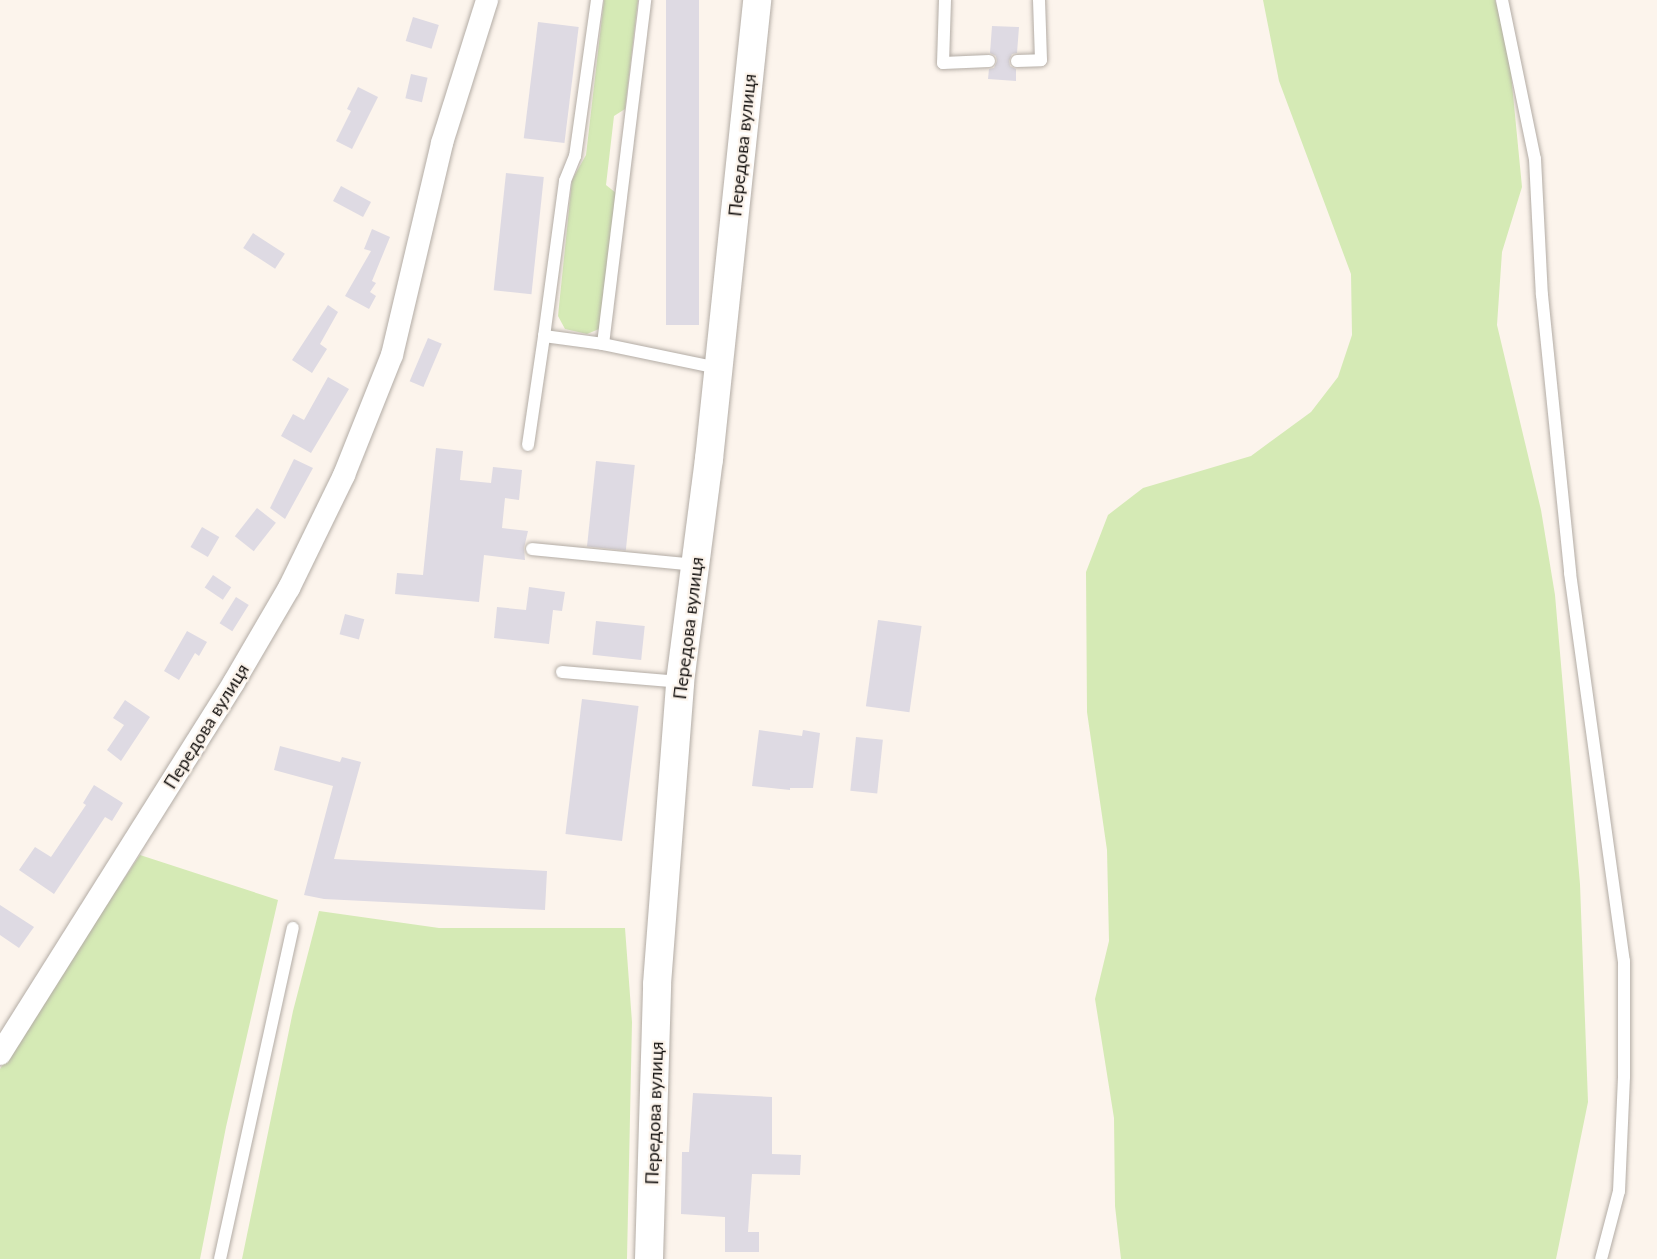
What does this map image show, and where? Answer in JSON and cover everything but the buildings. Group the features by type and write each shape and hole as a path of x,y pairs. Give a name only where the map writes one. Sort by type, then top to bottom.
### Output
{"street":[{"name":"Передова вулиця","path":"0,1054 289,588 344,475 392,355 442,143 487,0"},
{"name":"Передова вулиця","path":"650,1259 657,984 680,682 718,368 757,0"}],"lane":[{"path":"528,445 565,181 575,156 597,0"},
{"path":"603,344 645,0"},
{"path":"945,0 943,63 989,62"},
{"path":"1017,61 1041,60 1039,0"},
{"path":"1502,0 1535,159 1542,295 1570,573 1624,961 1624,1077 1619,1191 1601,1259"},
{"path":"543,336 603,344 718,368"},
{"path":"532,549 695,565"},
{"path":"562,672 680,682"},
{"path":"220,1259 293,928"}],"green space":[{"path":"604,0 638,0 625,109 614,116 606,185 616,193 599,329 587,334 565,329 558,316 572,180 586,155"},
{"path":"1263,0 1495,0 1508,43 1522,187 1502,252 1497,325 1541,510 1555,595 1580,884 1588,1102 1556,1259 1121,1259 1115,1206 1114,1118 1095,999 1109,941 1107,850 1087,712 1086,572 1108,515 1143,488 1251,456 1311,412 1338,377 1352,335 1351,274 1279,81"},
{"path":"140,855 278,900 226,1127 200,1259 0,1259 0,1069 38,1007"},
{"path":"319,911 439,928 625,928 632,1022 627,1259 242,1259 293,1011"}]}
